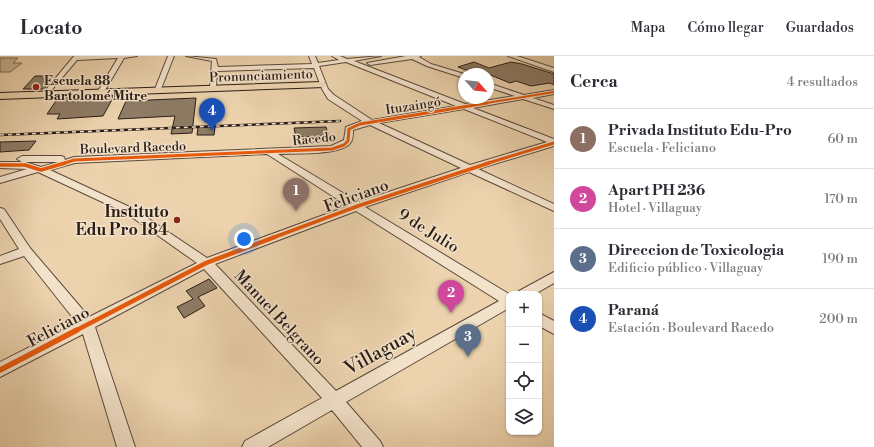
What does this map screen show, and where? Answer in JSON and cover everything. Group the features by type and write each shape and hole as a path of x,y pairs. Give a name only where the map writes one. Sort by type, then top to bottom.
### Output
{"main road":[{"path":"309,85 322,83"},
{"name":"Pronunciamiento","path":"0,95 47,92 309,85"},
{"name":"Pronunciamiento","path":"0,95 309,85"}],"street":[{"path":"102,91 122,56"},
{"path":"47,92 76,57 134,56"},
{"path":"158,89 171,56"},
{"path":"189,56 212,59 215,62 213,87"},
{"path":"312,56 322,83 331,97 370,122 554,208"},
{"path":"336,56 363,58"},
{"path":"336,56 554,143"},
{"path":"215,69 316,66 345,60 378,56"},
{"path":"413,56 429,65 458,74"},
{"path":"359,65 418,56"},
{"path":"511,56 554,70"},
{"path":"494,87 554,107"},
{"name":"Ituzaingó","path":"370,122 554,92"},
{"name":"Racedo","path":"269,152 339,147 348,141 349,129 354,126 370,122"},
{"name":"Feliciano","path":"0,370 206,263 358,206 471,168 554,143"},
{"name":"Boulevard Racedo","path":"0,165 42,165 74,160 269,152"},
{"name":"9 de Julio","path":"269,152 358,206 506,300"},
{"name":"Boulevard Racedo","path":"0,160 42,165"},
{"path":"0,180 42,165"},
{"name":"Manuel Belgrano","path":"42,165 130,211 206,263 333,400 374,447"},
{"path":"0,211 26,251 87,325 126,447"},
{"path":"0,260 26,251"},
{"path":"529,291 554,277"},
{"name":"Villaguay","path":"251,447 506,304"},
{"path":"542,321 554,328"}],"shaded area":[{"path":"0,58 18,58 13,63 22,63 10,72 0,72"}],"building":[{"path":"474,62 489,68 461,68 458,67"},
{"path":"511,62 554,74 554,85 550,83 531,86 516,81 510,83 494,76 494,68 489,68"},
{"path":"35,76 54,76 44,89 23,89"},
{"path":"114,96 103,116 57,119 60,114 47,114 58,98"},
{"path":"196,98 192,133 171,134 175,116 118,119 126,101"},
{"path":"198,127 215,127 214,135 197,135"},
{"path":"326,127 329,136 296,137 294,128"},
{"path":"36,141 29,150 0,152 0,142"},
{"path":"209,279 217,288 198,297 205,306 184,318 177,307 193,299 186,291"}],"railway":[{"path":"0,135 340,121"}],"cycle path":[{"path":"0,165 25,165 41,170 74,160 332,149 344,145 348,141 349,129 360,124 554,92"},
{"path":"0,370 206,263 358,206 471,168 554,143"}],"place":[{"name":"Escuela 88 Bartolomé Mitre","path":"36,87"},
{"name":"Paraná","path":"212,131"},
{"name":"Privada Instituto Edu-Pro","path":"296,211"},
{"name":"Instituto Edu Pro 184","path":"177,220"},
{"name":"Apart PH 236","path":"451,313"},
{"name":"Direccion de Toxicologia","path":"468,357"}]}
